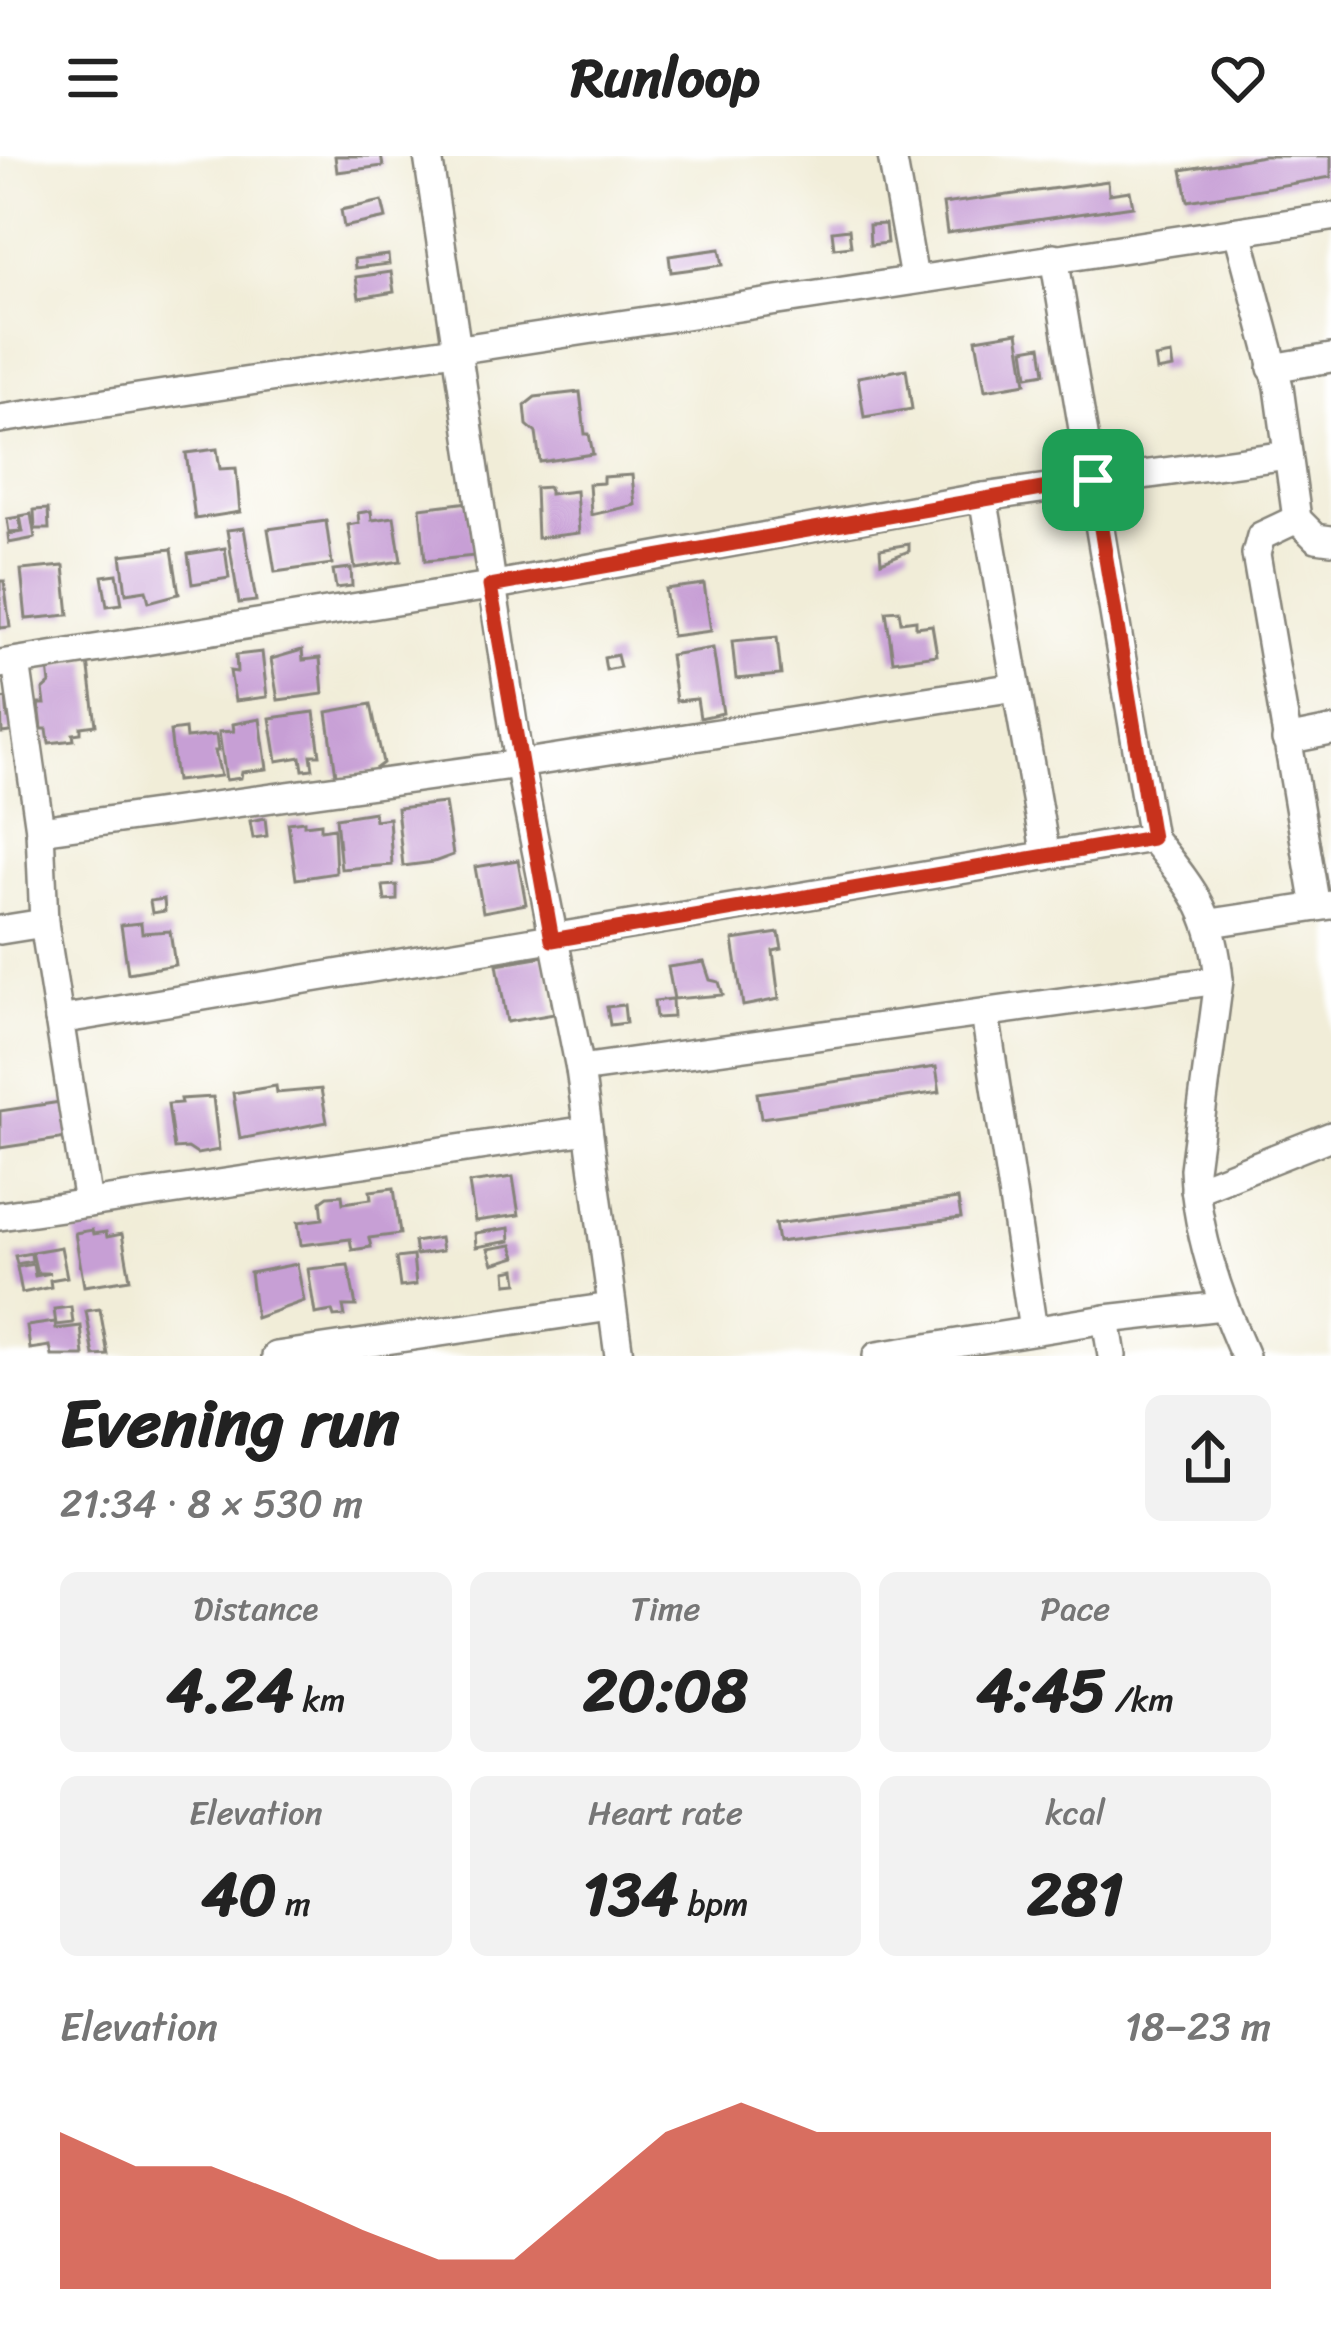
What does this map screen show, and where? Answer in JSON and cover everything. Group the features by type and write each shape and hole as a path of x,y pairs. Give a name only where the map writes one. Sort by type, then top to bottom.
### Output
{"street":[{"path":"428,156 519,764 580,1069 619,1356"},
{"path":"892,156 914,278"},
{"path":"0,419 1331,217"},
{"path":"1238,232 1279,388 1297,519 1316,538 1331,540"},
{"path":"1054,257 1152,838 1189,884 1211,923 1220,980 1195,1190 1222,1306 1245,1356"},
{"path":"1272,368 1331,358"},
{"path":"88,1203 44,923 40,830 8,663 490,586 983,497 1288,455"},
{"path":"983,497 1046,856"},
{"path":"1211,923 1324,906 1286,740 1256,554 1262,536 1297,519"},
{"path":"40,830 519,764 1016,687"},
{"path":"1286,740 1331,731"},
{"path":"58,1020 1152,838"},
{"path":"0,930 44,923"},
{"path":"580,1069 1220,980"},
{"path":"986,1014 1033,1330"},
{"path":"0,1216 588,1130"},
{"path":"1195,1190 1331,1136"},
{"path":"877,1356 1106,1319 1222,1306"},
{"path":"276,1356 611,1307"},
{"path":"1106,1319 1112,1356"}],"building":[{"path":"335,156 381,156 383,166 337,172"},
{"path":"1263,156 1331,156 1331,177 1188,201 1182,170"},
{"path":"1108,181 1109,194 1130,191 1133,206 947,233 943,204"},
{"path":"382,201 386,218 344,227 341,210"},
{"path":"885,224 887,243 870,245 869,225"},
{"path":"849,229 851,246 834,248 832,231"},
{"path":"720,249 723,265 671,272 669,256"},
{"path":"388,255 389,264 355,268 354,259"},
{"path":"391,272 394,292 359,298 356,277"},
{"path":"1018,332 1026,383 985,390 976,339"},
{"path":"1041,346 1045,373 1028,376 1024,349"},
{"path":"1171,355 1173,368 1157,371 1155,358"},
{"path":"906,369 912,409 864,417 858,377"},
{"path":"580,392 585,434 589,434 593,454 540,462 525,405 535,397"},
{"path":"217,449 220,469 236,468 240,512 195,519 186,453"},
{"path":"632,475 635,505 591,515 589,484 603,483 603,477"},
{"path":"549,487 549,494 576,491 579,533 537,538 535,488"},
{"path":"469,502 475,556 425,561 420,508"},
{"path":"48,509 49,529 35,529 34,510"},
{"path":"371,511 372,520 394,517 401,561 355,568 348,525 359,523 358,513"},
{"path":"31,514 35,538 9,543 8,534 23,532 20,516"},
{"path":"19,517 21,531 9,532 7,519"},
{"path":"326,521 332,564 275,572 268,529"},
{"path":"244,528 256,601 239,603 227,530"},
{"path":"909,544 909,551 881,562 880,549"},
{"path":"225,548 229,578 192,584 188,554"},
{"path":"172,549 179,594 149,602 146,590 126,593 121,555"},
{"path":"64,566 69,615 26,619 21,570"},
{"path":"351,568 352,586 336,588 333,570"},
{"path":"117,574 122,604 107,606 102,576"},
{"path":"0,581 4,581 10,627 0,628"},
{"path":"704,584 711,631 672,636 665,589"},
{"path":"899,610 901,622 932,625 937,655 893,661 886,611"},
{"path":"777,637 781,675 736,679 732,641"},
{"path":"713,648 723,713 700,718 697,699 676,701 670,655"},
{"path":"302,650 303,660 320,658 323,694 278,700 271,659"},
{"path":"262,652 267,697 235,701 230,671 237,672 236,655"},
{"path":"617,655 620,667 606,670 604,658"},
{"path":"88,661 96,725 81,727 81,733 73,734 74,740 49,743 39,704 45,704 43,690 50,684 48,666"},
{"path":"6,698 8,718 15,717 17,731 2,733 1,699"},
{"path":"371,704 383,763 371,772 336,775 327,712"},
{"path":"314,712 320,755 311,755 313,769 303,770 301,757 277,761 270,718"},
{"path":"260,719 267,769 226,780 219,732"},
{"path":"185,729 186,738 216,735 221,776 176,781 170,731"},
{"path":"445,803 453,855 403,866 397,808"},
{"path":"374,812 375,820 389,818 392,865 341,869 336,818"},
{"path":"265,818 267,836 253,838 250,821"},
{"path":"304,821 304,825 321,823 321,830 334,828 336,873 296,879 288,823"},
{"path":"518,860 526,904 483,912 475,867"},
{"path":"397,885 397,900 385,901 383,886"},
{"path":"164,899 165,911 152,913 150,901"},
{"path":"141,923 142,933 170,931 175,965 128,973 121,925"},
{"path":"779,933 782,949 773,951 779,999 743,1006 733,940"},
{"path":"544,956 554,1014 507,1022 497,964"},
{"path":"704,962 710,980 719,982 723,995 674,999 668,967"},
{"path":"672,999 673,1017 656,1018 654,1001"},
{"path":"624,1005 626,1023 610,1025 607,1007"},
{"path":"936,1067 940,1092 761,1118 757,1093"},
{"path":"276,1086 277,1093 321,1089 327,1122 240,1139 233,1093"},
{"path":"213,1097 219,1150 197,1154 188,1148 174,1149 168,1104"},
{"path":"67,1101 73,1137 0,1148 0,1111"},
{"path":"513,1177 519,1215 475,1221 469,1183"},
{"path":"394,1188 400,1234 369,1238 371,1247 352,1250 350,1239 301,1245 298,1222 323,1219 321,1201 328,1196 342,1195 343,1203 371,1199 370,1191"},
{"path":"958,1199 961,1218 778,1242 775,1224"},
{"path":"509,1228 510,1241 476,1247 475,1233"},
{"path":"92,1230 93,1234 106,1232 107,1237 122,1234 130,1279 84,1286 75,1233"},
{"path":"440,1238 442,1251 416,1255 414,1242"},
{"path":"512,1245 516,1257 493,1264 488,1249"},
{"path":"61,1247 67,1277 50,1280 51,1287 22,1293 17,1267 33,1264 35,1276 51,1273 37,1273 32,1252"},
{"path":"31,1253 32,1261 17,1264 15,1256"},
{"path":"413,1256 416,1285 400,1287 396,1258"},
{"path":"297,1264 304,1301 256,1318 250,1273"},
{"path":"348,1265 356,1306 343,1306 345,1316 334,1317 332,1311 315,1314 308,1269"},
{"path":"516,1269 518,1283 507,1284 506,1271"},
{"path":"71,1307 73,1323 56,1325 54,1309"},
{"path":"100,1309 108,1355 94,1356 86,1311"},
{"path":"55,1322 56,1329 81,1326 84,1356 52,1356 50,1346 30,1349 27,1326"}],"route":[{"path":"1093,480 1152,838 552,940 490,586 1093,480"}]}
